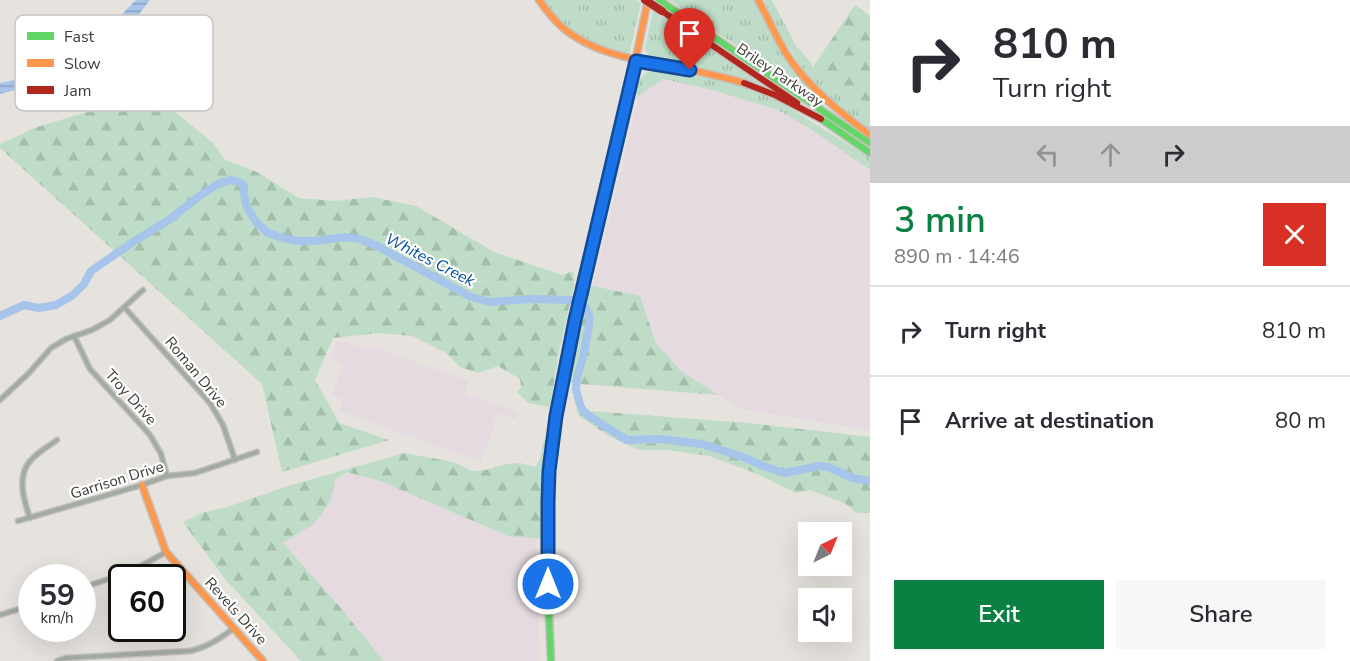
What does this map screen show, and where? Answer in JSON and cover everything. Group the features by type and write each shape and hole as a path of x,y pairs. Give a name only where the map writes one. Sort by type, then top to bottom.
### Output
{"main road":[{"path":"540,0 560,25 573,36 596,48 636,61 745,83 821,119"},
{"path":"551,661 547,568 548,501 549,471 556,416 575,320 636,61 647,0"},
{"name":"Briley Parkway","path":"647,0 666,9 870,143"},
{"name":"Briley Parkway","path":"659,0 666,9 870,153"},
{"path":"758,0 782,47 800,72 817,92 870,135"},
{"name":"Revels Drive","path":"142,485 166,552 263,661"}],"street":[{"path":"0,400 51,348 103,325 143,290"},
{"name":"Roman Drive","path":"125,308 210,403 223,425 235,460"},
{"name":"Troy Drive","path":"74,336 90,369 150,435 161,454 167,476"},
{"path":"30,518 23,499 22,475 30,461 57,440"},
{"name":"Garrison Drive","path":"18,521 167,476 195,473 257,452"},
{"path":"96,583 132,571 166,552"},
{"path":"0,615 18,609"},
{"path":"57,661 66,658 190,651 210,645 233,628"}],"shaded area":[{"path":"663,79 712,90 778,110 809,128 870,170 870,430 740,409 681,371 656,343 640,296 593,286 639,96"},
{"path":"338,341 366,349 368,345 469,381 465,394 518,412 515,419 495,412 493,418 496,420 481,462 339,411 343,400 332,396 343,364 331,355"},
{"path":"347,472 380,481 508,536 536,538 540,661 384,661 283,543 314,524 331,501 335,480"}],"green space":[{"path":"543,0 636,0 641,3 630,51 627,53 581,37 565,26"},
{"path":"669,0 755,0 777,43 825,102 823,104"},
{"path":"764,0 772,0 796,46 811,63 812,68 870,113 870,130 837,105 811,79 777,28"},
{"path":"855,5 870,16 870,113 812,68"},
{"path":"653,11 760,82 759,85 649,57 645,48"},
{"path":"661,69 733,84 757,91 780,102 870,158 870,170 809,128 778,110 712,90 663,79 639,96 635,94 638,83 645,73"},
{"path":"91,111 174,111 214,144 225,160 257,172 299,198 335,201 372,197 416,206 494,252 562,275 573,271 574,286 559,351 550,407 528,403 517,392 521,387 520,379 498,366 479,373 460,367 445,352 412,336 379,333 333,338 315,380 339,423 389,440 282,472 262,384 0,148 0,144 37,127"},
{"path":"593,286 640,296 656,343 681,371 718,395 569,383 588,287"},
{"path":"576,410 748,423 870,437 870,513 857,513 846,504 810,490 796,493 755,473 709,456 667,450 639,450 609,436 579,416"},
{"path":"544,440 550,441 541,539 508,536 380,481 347,472 335,480 331,501 314,524 283,543 384,661 301,661 225,579 183,522 201,513 404,453 453,462 472,471 520,463 535,467 540,460"}],"water":[{"path":"136,0 150,0 138,15 121,15"},
{"path":"15,80 15,90 0,94 0,83"}],"waterway":[{"name":"Whites Creek","path":"0,316 24,305 39,308 56,305 73,295 84,284 91,271 169,220 216,185 229,180 244,185 247,207 256,222 267,232 279,237 298,241 346,237 360,239 471,297 490,302 531,299 573,300 586,308 589,326 576,389 581,408 589,416 627,440 662,439 702,444 784,473 820,466 853,478 870,481"}],"traffic: fast":[{"path":"659,0 870,143"},
{"path":"551,661 547,568 549,471 575,320 632,77"},
{"path":"817,116 870,153"}],"traffic: slow":[{"path":"539,0 563,28 601,50 744,83"},
{"path":"632,77 648,0"},
{"path":"758,0 789,58 806,80 826,100 870,135"},
{"path":"142,485 166,552 263,661"}],"traffic: jam":[{"path":"645,0 662,11"},
{"path":"662,11 797,103"},
{"path":"744,83 775,95 821,119"}],"route":[{"path":"548,584 549,471 556,416 575,320 636,61 690,70"}]}
